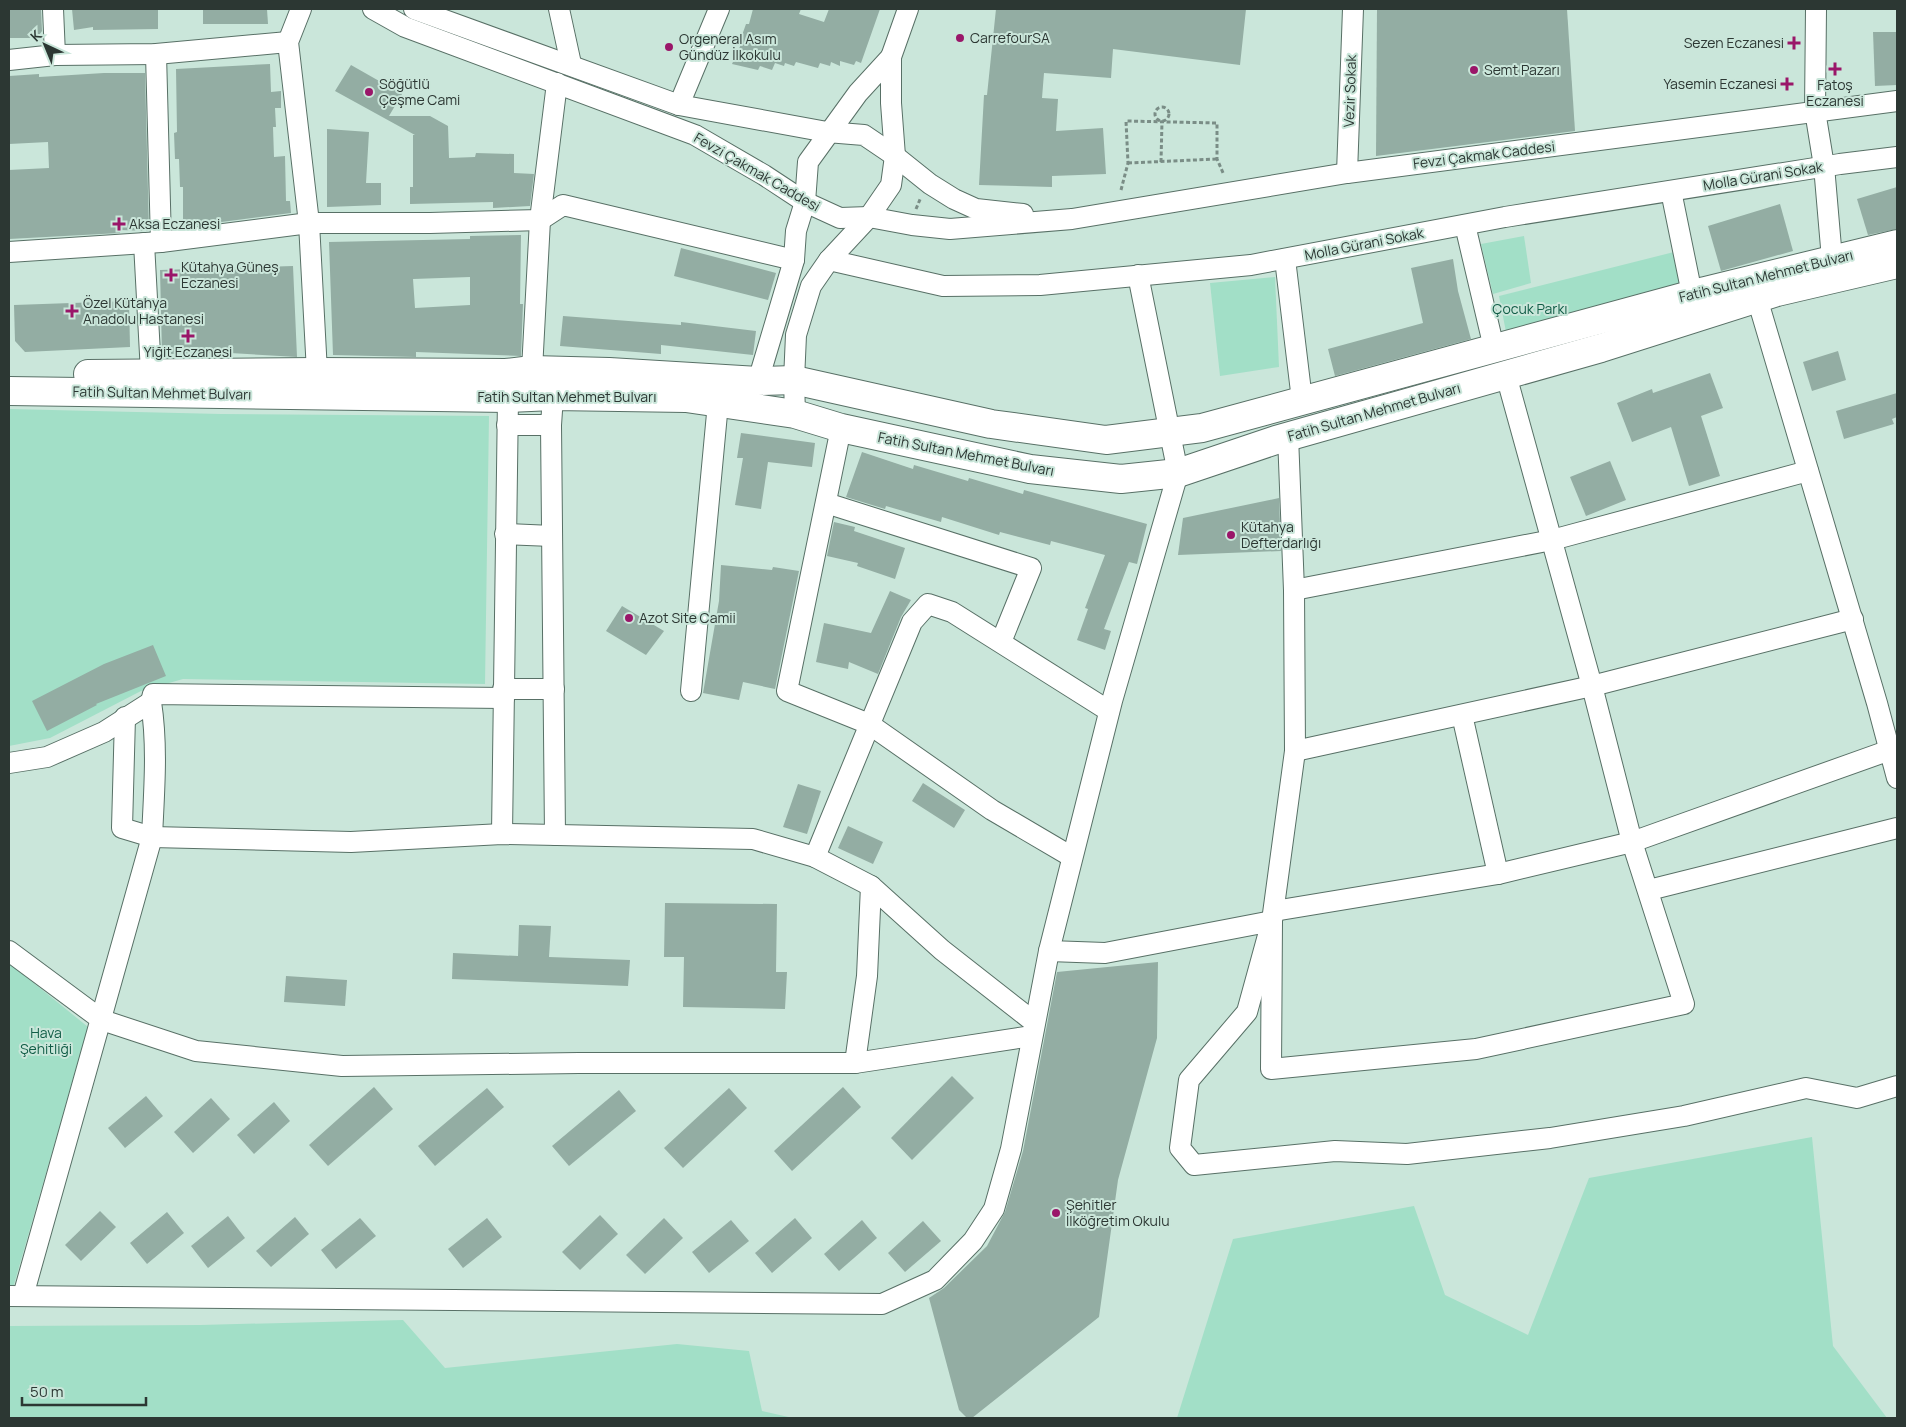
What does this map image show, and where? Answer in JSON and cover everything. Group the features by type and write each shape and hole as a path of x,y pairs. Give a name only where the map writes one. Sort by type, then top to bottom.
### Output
{"main road":[{"name":"Fatih Sultan Mehmet Bulvarı","path":"9,391 531,382 609,372 758,381 794,380 991,424 1106,440 1202,428 1692,294 1897,244"},
{"name":"Fatih Sultan Mehmet Bulvarı","path":"9,376 151,372 317,372 531,382 686,398 795,414 842,428 1030,469 1121,479 1178,473 1288,436 1601,348 1757,298 1897,264"}],"street":[{"path":"53,9 54,55"},
{"path":"301,9 288,42 309,223 317,372"},
{"name":"Fevzi Çakmak Caddesi","path":"373,9 405,26 695,135 764,175 805,202 840,218 869,217 912,225 950,229 1072,219 1347,173 1897,101"},
{"name":"Fevzi Çakmak Caddesi","path":"414,9 571,64 679,106 827,132 864,135 895,156 930,184 954,199 976,209 1072,219"},
{"path":"559,9 571,64"},
{"path":"679,106 720,9"},
{"path":"795,414 796,335 811,286 830,260 869,217 891,185 895,156 890,103 891,56 908,9"},
{"name":"Vezir Sokak","path":"1347,173 1353,9"},
{"path":"1816,9 1815,111 1824,166 1832,259"},
{"path":"9,60 54,55 156,54 288,42"},
{"path":"151,372 156,54"},
{"path":"758,381 794,260 796,231 805,202 808,162 827,132 891,56"},
{"path":"502,834 507,425 531,382 540,220 557,84"},
{"name":"Molla Gürani Sokak","path":"830,260 943,286 1040,284 1251,265 1465,225 1824,166 1897,157"},
{"path":"1671,191 1692,294"},
{"path":"9,252 153,242 309,223 430,223 540,220 563,205 794,260"},
{"path":"1465,225 1494,348"},
{"path":"1285,259 1302,400"},
{"path":"554,689 504,693 153,694 151,702 155,728 156,769 152,837 102,1020 16,1296 882,1304 935,1280 974,1241 994,1208 1011,1149 1049,951 1072,857 1110,712 1178,473 1138,275"},
{"path":"1049,951 1106,953 1273,916 1498,874 1632,842 1894,762 1757,298"},
{"path":"1288,436 1294,590 1295,751 1273,916 1271,1069 1476,1049 1684,1004 1649,890 1632,842 1592,686 1506,374"},
{"path":"531,382 551,425 555,835"},
{"path":"691,690 718,403"},
{"path":"507,425 551,425"},
{"path":"842,428 787,692 869,724 992,810 1072,857"},
{"path":"1294,590 1552,540 1808,471"},
{"path":"826,503 1031,568 1001,642"},
{"path":"505,534 552,536"},
{"path":"815,857 912,622 928,604 952,612 1110,712"},
{"path":"1295,751 1592,686 1853,619"},
{"path":"9,763 46,757 104,732 151,702"},
{"path":"1462,715 1498,874"},
{"path":"125,717 122,828 152,837 351,842 502,834 752,840 815,857 871,886 1033,1029"},
{"path":"1649,890 1897,828"},
{"path":"855,1063 867,976 871,886"},
{"path":"1273,916 1247,1012 1189,1080 1180,1148 1194,1165 1335,1151 1407,1154 1550,1138 1684,1116 1806,1088 1858,1098 1897,1086"},
{"path":"9,951 102,1020 196,1051 342,1066 580,1063 855,1063 1033,1029"}],"path":[{"path":"1161,162 1162,121 1169,115 1167,108 1162,106 1156,110 1155,114 1158,120 1162,121"},
{"path":"1121,190 1128,164 1126,122 1217,123 1217,159 1225,178"},
{"path":"1128,164 1217,159"},
{"path":"914,212 922,194"}],"green space":[{"path":"1524,236 1531,283 1493,294 1481,244"},
{"name":"Çocuk Parkı","path":"1674,252 1684,288 1507,337 1499,296"},
{"path":"1275,277 1279,367 1220,376 1210,283"},
{"path":"9,409 221,414 489,416 485,684 183,679 141,691 50,738 9,746"},
{"name":"Hava Şehitliği","path":"9,963 88,1027 13,1288 9,1288"},
{"path":"1812,1137 1833,1346 1887,1418 1177,1418 1233,1239 1414,1206 1445,1295 1528,1335 1589,1178"},
{"path":"403,1320 445,1368 677,1344 749,1351 762,1411 793,1418 9,1418 9,1326 200,1325"}],"building":[{"path":"9,9 41,9 42,31 37,38 9,38"},
{"path":"72,9 158,9 158,29 93,30 93,27 74,30"},
{"path":"203,9 267,9 268,24 203,24"},
{"path":"753,9 801,9 799,14 824,22 829,9 880,9 861,63 856,61 854,65 840,61 840,66 831,62 830,66 820,63 818,68 796,62 794,66 785,63 784,66 775,63 772,70 760,66 758,70 732,64 742,42 740,41 746,24 749,24"},
{"path":"996,9 1246,9 1240,65 1113,49 1111,78 1044,73 1042,98 1058,99 1056,131 1103,128 1106,174 1052,176 1052,187 979,185 984,95 987,95"},
{"name":"Semt Pazarı","path":"1377,9 1567,9 1575,131 1376,156"},
{"path":"1873,32 1897,32 1897,85 1875,86"},
{"path":"270,64 271,92 281,91 281,108 275,108 276,127 273,127 274,157 285,156 286,201 290,201 291,213 183,227 183,187 180,187 179,159 175,159 174,133 177,132 176,69"},
{"path":"351,65 402,94 389,116 430,116 448,126 449,158 475,157 476,153 514,154 514,173 534,174 530,206 493,208 493,202 410,204 410,187 413,187 413,135 415,135 335,91"},
{"path":"104,73 145,73 149,231 120,230 120,233 9,239 9,170 49,168 48,142 9,144 9,76 39,74 39,77"},
{"path":"327,129 369,132 366,183 381,183 381,205 327,207"},
{"path":"1897,187 1897,229 1868,235 1857,199"},
{"path":"1780,204 1793,251 1721,271 1708,226"},
{"path":"521,235 520,304 523,304 521,356 416,352 416,357 333,355 329,242 470,239 470,236","holes":["470,277 470,305 415,308 413,279"]},
{"path":"681,248 776,273 768,300 674,276"},
{"path":"1453,259 1458,291 1471,339 1335,376 1328,349 1423,323 1411,268"},
{"path":"293,266 297,357 230,353 162,354 160,270"},
{"name":"Özel Kütahya Anadolu Hastanesi","path":"129,301 130,347 25,352 15,341 14,305"},
{"path":"563,316 681,325 681,322 756,331 753,355 661,345 661,354 560,346"},
{"path":"1838,351 1846,380 1812,391 1803,362"},
{"path":"1710,373 1723,408 1701,416 1720,476 1689,486 1671,427 1632,442 1617,403 1652,389 1653,393"},
{"path":"1897,393 1897,417 1892,419 1894,424 1844,439 1836,411"},
{"path":"741,433 815,443 812,467 768,462 761,509 735,505 743,458 737,458"},
{"path":"862,452 913,469 914,465 968,481 969,478 1023,494 1024,490 1147,524 1137,564 1129,562 1104,629 1111,631 1105,650 1077,640 1088,609 1085,608 1105,555 1051,541 1050,545 1000,532 999,535 942,517 941,522 886,506 885,509 846,497"},
{"path":"1610,461 1626,500 1586,516 1570,477"},
{"name":"Kütahya Defterdarlığı","path":"1279,498 1281,551 1178,555 1183,518"},
{"path":"834,522 855,527 854,531 905,548 895,579 857,566 858,563 827,556"},
{"path":"721,565 772,570 773,567 799,571 775,689 743,682 739,700 703,693 719,601"},
{"path":"890,591 911,600 901,617 878,674 849,662 848,669 816,662 824,623 871,633"},
{"name":"Azot Site Camii","path":"622,606 664,631 646,655 606,631"},
{"path":"153,645 166,676 96,704 47,731 32,701 104,664"},
{"path":"923,783 965,810 954,828 912,801"},
{"path":"798,784 821,791 807,834 783,827"},
{"path":"848,826 883,842 873,864 838,848"},
{"path":"665,903 777,904 776,972 787,972 785,1009 683,1007 684,957 664,957"},
{"path":"519,925 551,926 549,957 630,960 628,986 452,979 453,953 518,956"},
{"name":"Şehitler İlköğretim Okulu","path":"1158,962 1157,1038 1118,1180 1099,1317 972,1418 967,1418 959,1410 929,1298 944,1288 987,1246 1005,1212 1023,1151 1057,972"},
{"path":"286,976 347,980 345,1006 284,1002"},
{"path":"952,1076 974,1098 912,1160 891,1138"},
{"path":"374,1087 393,1109 328,1166 309,1145"},
{"path":"843,1087 861,1107 792,1171 774,1151"},
{"path":"487,1088 504,1107 435,1166 418,1146"},
{"path":"729,1088 747,1108 683,1168 664,1148"},
{"path":"619,1090 636,1111 569,1166 552,1146"},
{"path":"146,1096 163,1116 125,1148 108,1128"},
{"path":"211,1098 230,1119 193,1153 174,1132"},
{"path":"274,1102 290,1121 254,1154 237,1135"},
{"path":"100,1211 116,1227 81,1261 65,1245"},
{"path":"167,1212 184,1233 147,1264 130,1243"},
{"path":"600,1215 618,1234 580,1270 562,1252"},
{"path":"228,1216 245,1238 208,1268 191,1246"},
{"path":"295,1217 309,1234 271,1267 256,1251"},
{"path":"360,1218 376,1236 336,1269 321,1250"},
{"path":"487,1218 502,1237 463,1268 448,1249"},
{"path":"664,1218 683,1238 645,1274 626,1255"},
{"path":"795,1218 812,1238 772,1273 755,1253"},
{"path":"731,1220 749,1241 709,1273 692,1252"},
{"path":"862,1220 877,1238 839,1271 824,1254"},
{"path":"923,1221 941,1241 905,1272 888,1253"}],"place":[{"name":"CarrefourSA","path":"960,38"},
{"name":"Sezen Eczanesi","path":"1794,43"},
{"name":"Orgeneral Asım Gündüz İlkokulu","path":"669,47"},
{"name":"Fatoş Eczanesi","path":"1835,69"},
{"name":"Semt Pazarı","path":"1474,70"},
{"name":"Yasemin Eczanesi","path":"1787,84"},
{"name":"Söğütlü Çeşme Cami","path":"369,92"},
{"name":"Aksa Eczanesi","path":"119,224"},
{"name":"Kütahya Güneş Eczanesi","path":"171,275"},
{"name":"Özel Kütahya Anadolu Hastanesi","path":"72,311"},
{"name":"Yiğit Eczanesi","path":"188,336"},
{"name":"Kütahya Defterdarlığı","path":"1231,535"},
{"name":"Azot Site Camii","path":"629,618"},
{"name":"Şehitler İlköğretim Okulu","path":"1056,1213"}]}
